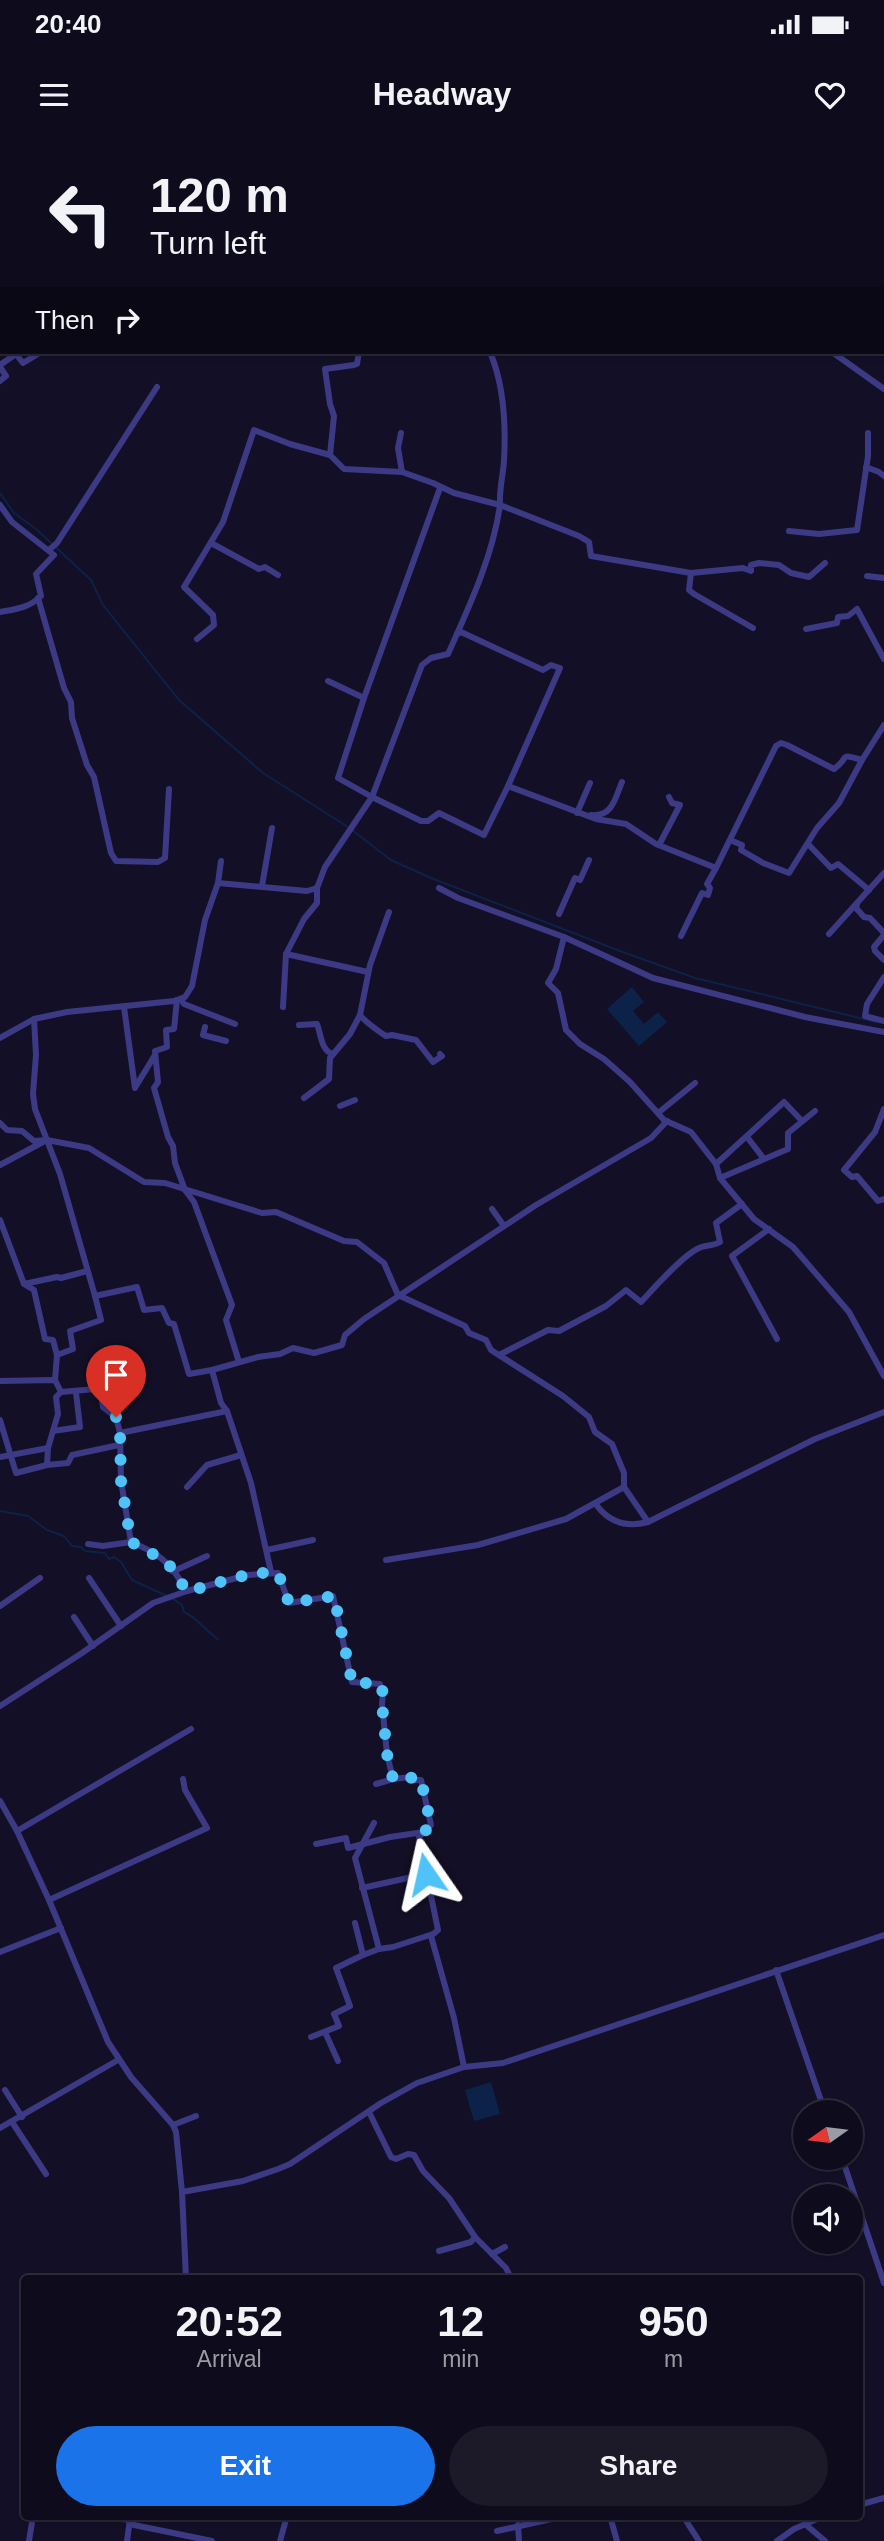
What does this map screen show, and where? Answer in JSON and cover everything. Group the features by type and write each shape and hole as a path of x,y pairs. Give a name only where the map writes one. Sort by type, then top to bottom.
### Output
{"street":[{"path":"0,381 6,376 0,366 13,355 16,354 23,363 38,354"},
{"path":"330,454 334,416 328,398 325,369 357,364 359,354"},
{"path":"283,1007 286,954 304,919 317,903 317,888 325,867 372,797 422,665 430,658 441,658 449,654 497,526 504,455 503,421 501,391 492,354"},
{"path":"835,354 884,389"},
{"path":"49,550 57,542 157,387"},
{"path":"197,639 214,625 215,620 184,587 223,522 254,430 290,444 330,454 344,469 402,472 440,488 499,505 579,536 589,542 591,556 691,573 743,568 751,571 751,565 758,563 779,565 791,573 809,577 816,574 825,563"},
{"path":"401,433 398,448 402,472"},
{"path":"789,531 819,534 857,530 868,433"},
{"path":"866,467 884,476"},
{"path":"440,488 338,778 421,821 428,821 439,813 484,835 560,668 551,664 543,670 461,632 457,635"},
{"path":"0,505 12,522 54,555 36,574 41,596 21,609 0,612"},
{"path":"211,542 259,569 265,567 278,575"},
{"path":"691,573 689,590 753,628"},
{"path":"867,576 884,578"},
{"path":"38,598 71,702 72,718 87,765 94,777 111,853 116,861 158,862 165,858 169,789"},
{"path":"806,629 837,623 838,617 848,616 857,609 881,648 884,659"},
{"path":"328,681 364,698"},
{"path":"730,840 742,845 741,850 763,863 789,873 809,845 817,828 839,803 884,725"},
{"path":"681,936 702,892 708,895 710,888 707,884 776,746 787,745 834,769 845,756 850,755 862,760"},
{"path":"588,816 609,811 622,782"},
{"path":"577,813 590,783"},
{"path":"508,786 577,813 626,824 659,845 716,868"},
{"path":"659,845 680,805 672,803 669,797"},
{"path":"262,886 272,828"},
{"path":"809,845 831,868 838,864 869,890"},
{"path":"559,914 571,883 575,878 580,880 589,860"},
{"path":"0,1038 34,1019 67,1012 179,999 189,994 205,920 218,883 221,861"},
{"path":"829,934 884,873"},
{"path":"218,883 307,891 317,888"},
{"path":"439,888 564,937 653,978 805,1017 884,1032"},
{"path":"857,903 856,908 864,917 870,918 884,934 874,947 884,960"},
{"path":"304,1098 329,1079 330,1058 350,1034 360,1015 368,972 388,912"},
{"path":"564,937 556,969 548,983 558,993 566,1030 630,1082 667,1121 691,1132 716,1164 720,1178 754,1219 793,1247 849,1312 881,1363 884,1376"},
{"path":"286,954 368,972"},
{"path":"884,977 867,1004 865,1016 884,1021"},
{"path":"179,999 184,1004 235,1024"},
{"path":"124,1007 135,1088 155,1051 167,1047 166,1030 174,1029 179,999"},
{"path":"360,1015 369,1026 378,1028 386,1036 418,1042 433,1062 442,1056 440,1054"},
{"path":"34,1019 36,1055 33,1094 39,1122 45,1129 60,1174 101,1320 70,1331 73,1349 57,1354"},
{"path":"299,1025 317,1024 323,1045 333,1054"},
{"path":"205,1027 203,1035 226,1041"},
{"path":"155,1055 158,1082 154,1088 173,1146 175,1163 185,1190 194,1202 232,1305 226,1320 239,1362"},
{"path":"658,1113 695,1083"},
{"path":"340,1106 355,1100"},
{"path":"716,1164 784,1102 802,1121"},
{"path":"883,1202 878,1201 857,1176 852,1177 844,1170 876,1132 884,1109"},
{"path":"720,1178 788,1149 788,1133 815,1111"},
{"path":"95,1296 137,1287 144,1310 162,1308 169,1324 174,1324 189,1374 280,1354 293,1348 314,1353 342,1345 345,1335 363,1319 504,1226 651,1138 667,1121"},
{"path":"0,1124 7,1130 22,1131 34,1141 47,1140 89,1148 144,1182 164,1183 262,1213 276,1212 344,1241 357,1242 384,1263 398,1295 465,1326 469,1333 486,1340 491,1349 499,1355 563,1396 589,1417 595,1432 612,1444 624,1473 624,1487 648,1522"},
{"path":"747,1137 764,1159"},
{"path":"0,1165 47,1140"},
{"path":"499,1355 548,1330 559,1331 606,1306 626,1290 641,1302 686,1258 701,1247 720,1242 716,1223 742,1205"},
{"path":"492,1209 504,1226"},
{"path":"0,1220 24,1284 34,1290 45,1339 53,1340 57,1354 55,1380 61,1392"},
{"path":"769,1229 732,1256 777,1339"},
{"path":"24,1284 87,1271"},
{"path":"212,1370 251,1483 271,1572"},
{"path":"0,1381 55,1380"},
{"path":"47,1465 48,1448 58,1414 56,1397 61,1392 99,1391 103,1407 116,1417 120,1433 121,1481 131,1542"},
{"path":"53,1431 80,1427 76,1392"},
{"path":"120,1433 227,1411"},
{"path":"595,1503 607,1519 637,1525 648,1522 814,1439 884,1412"},
{"path":"0,1420 16,1473 68,1462 72,1455 119,1445"},
{"path":"0,1457 48,1448"},
{"path":"187,1487 207,1465 241,1455"},
{"path":"386,1560 478,1545 566,1519 624,1487"},
{"path":"267,1550 313,1540"},
{"path":"88,1544 103,1546 131,1542 167,1562 187,1591"},
{"path":"174,1571 207,1556"},
{"path":"0,1706 93,1646 153,1603 248,1575 278,1573 289,1603 334,1596 352,1682 380,1684 383,1693 387,1754 393,1779"},
{"path":"0,1606 40,1578"},
{"path":"89,1578 121,1626"},
{"path":"74,1617 93,1646"},
{"path":"17,1831 191,1729"},
{"path":"376,1784 411,1777 412,1780 421,1780 431,1825 419,1837 439,1930 432,1938 464,2067"},
{"path":"49,1900 206,1828 185,1790 183,1779"},
{"path":"0,1801 49,1900 108,2042 118,2060 173,2125 183,2192 186,2275"},
{"path":"373,1823 355,1858 379,1949"},
{"path":"316,1844 346,1838 348,1848 425,1832"},
{"path":"362,1888 426,1874"},
{"path":"355,1923 363,1955"},
{"path":"0,1952 61,1928"},
{"path":"311,2036 339,2026 334,2014 350,2006 336,1968 379,1949 435,1933"},
{"path":"183,2192 243,2181 290,2164 417,2083 464,2067 503,2063 884,1935"},
{"path":"776,1970 821,2100"},
{"path":"325,2032 338,2061"},
{"path":"0,2128 118,2060"},
{"path":"5,2090 22,2117"},
{"path":"369,2112 391,2157 396,2159 408,2154 414,2155 424,2171 459,2211 475,2237 506,2268 510,2275"},
{"path":"173,2125 196,2116"},
{"path":"12,2122 46,2174"},
{"path":"846,2170 884,2283"},
{"path":"439,2251 471,2242 475,2237"},
{"path":"492,2254 505,2247"},
{"path":"863,2504 884,2498"},
{"path":"29,2541 32,2520"},
{"path":"127,2541 131,2520"},
{"path":"132,2520 134,2525 183,2538 212,2541"},
{"path":"280,2541 286,2520"},
{"path":"497,2531 544,2520"},
{"path":"611,2520 617,2541"},
{"path":"686,2520 699,2541"},
{"path":"777,2541 814,2520"},
{"path":"805,2524 825,2541"},
{"path":"518,2525 519,2541"}],"water":[{"path":"632,987 644,1002 633,1011 644,1024 658,1012 667,1022 639,1046 607,1009"},
{"path":"491,2082 500,2114 474,2121 465,2090"}],"waterway":[{"path":"0,493 14,513 36,529 91,580 103,605 179,700 263,773 348,827"},
{"path":"352,830 391,860 620,951 695,978 876,1022"},
{"path":"0,1511 28,1516 47,1530 64,1536 72,1546 81,1547 85,1551 105,1553 109,1559 114,1557 121,1562 132,1580 167,1596"},
{"path":"172,1598 182,1605 184,1612 218,1639"}],"route":[{"path":"116,1417 120,1433 121,1481 131,1542 167,1562 187,1591 248,1575 271,1572 278,1573 289,1603 334,1596 352,1682 380,1684 383,1693 387,1754 393,1779 411,1777 412,1780 421,1780 424,1787 431,1825 419,1837 426,1874"}]}
